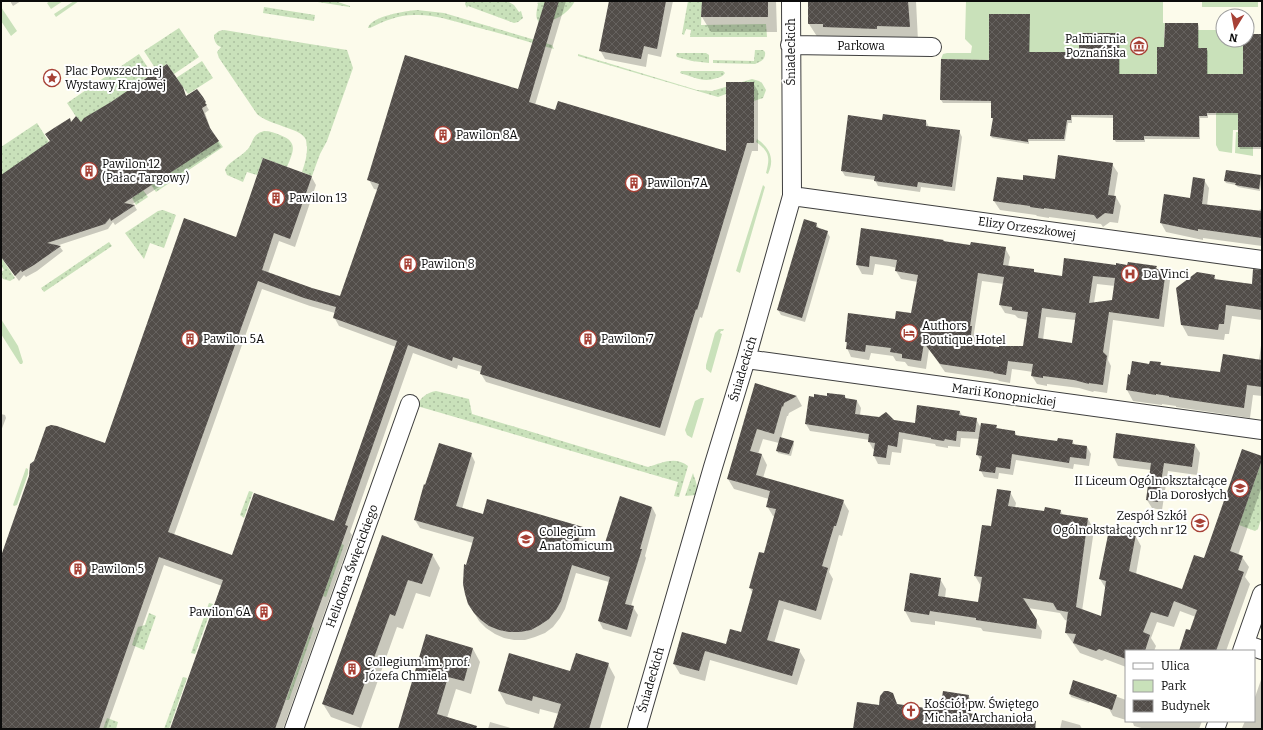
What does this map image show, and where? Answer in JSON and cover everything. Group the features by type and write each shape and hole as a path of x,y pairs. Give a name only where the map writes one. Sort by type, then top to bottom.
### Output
{"street":[{"name":"Śniadeckich","path":"637,729 746,359 792,196 790,45 791,1"},
{"name":"Parkowa","path":"790,45 932,47"},
{"name":"Elizy Orzeszkowej","path":"792,196 1262,260"},
{"name":"Marii Konopnickiej","path":"746,359 1262,430"},
{"name":"Heliodora Święcickiego","path":"294,729 410,404"},
{"path":"1262,594 1243,648 1262,650"}],"green space":[{"path":"50,1 63,1 51,9 47,3"},
{"path":"74,1 79,1 56,17 54,14"},
{"path":"311,1 335,1 350,7"},
{"path":"466,1 507,1 514,5 519,12 521,11 523,18 514,23 468,6 467,8 465,4"},
{"path":"545,1 575,1 564,14 551,21 540,23 536,17 537,3"},
{"path":"688,1 702,1 701,25 766,24 767,37 690,37 691,30 686,29 684,35 682,34"},
{"path":"966,1 1163,1 1163,23 1165,23 1164,37 1170,47 1157,48 1157,74 1119,74 1119,33 1079,33 1079,52 1029,52 1029,14 989,14 989,60 941,59 943,54 947,53 971,53 972,46 965,39"},
{"path":"1202,1 1258,1 1258,7 1202,7"},
{"path":"1,7 17,31 11,36 1,21"},
{"path":"264,7 315,15 314,21 263,13"},
{"path":"417,10 444,13 552,45 554,49 448,19 428,15 402,16 368,28 375,20 382,17"},
{"path":"179,28 199,57 174,74 167,64 157,71 144,51"},
{"path":"224,30 347,50 353,68 327,141 320,154 312,176 302,172 307,154 305,138 297,132 262,118 257,114 219,58 217,52 221,47 214,39 214,35 219,31"},
{"path":"1198,30 1215,30 1215,48 1243,48 1243,74 1207,74 1207,48 1193,48 1193,37 1198,37"},
{"path":"755,50 763,50 765,52 765,57 763,60 755,64 713,63 713,60 754,61"},
{"path":"677,53 706,53 709,55 709,63 677,57"},
{"path":"139,54 152,74 82,121 79,121 67,103"},
{"path":"578,54 697,90 712,91 752,79 762,83 766,90 763,98 754,101 753,94 726,94 718,97 578,56"},
{"path":"202,61 213,78 188,94 176,78"},
{"path":"681,71 723,71 725,73 723,76 707,80 698,79 680,73"},
{"path":"1216,113 1244,113 1259,124 1238,124 1238,130 1233,130 1232,153 1219,151 1216,145"},
{"path":"37,123 49,142 1,176 1,147"},
{"path":"264,131 280,135 292,144 293,148 287,167 263,158 257,175 247,172 243,182 227,175 225,170 228,165 246,151 256,135"},
{"path":"1236,132 1238,132 1238,147 1253,147 1253,156 1235,153"},
{"path":"757,139 765,146 770,154 771,163 768,174 766,173 768,156 764,149 756,142"},
{"path":"218,140 223,147 156,192 151,185"},
{"path":"763,185 765,187 740,273 736,271"},
{"path":"143,190 148,197 136,205 132,198"},
{"path":"163,210 176,215 164,248 150,243 144,259 125,233 158,211"},
{"path":"109,242 112,246 44,292 41,288"},
{"path":"1,257 15,278 10,281 3,279 1,276 1,272 4,270 1,266"},
{"path":"1,319 18,346 23,362 22,364 20,364 1,334"},
{"path":"719,329 724,329 720,333 722,334 711,373 706,369 706,365 715,333"},
{"path":"436,391 469,399 472,414 648,467 668,461 678,461 683,463 688,466 679,497 674,496 678,482 417,406 424,396"},
{"path":"704,398 692,438 687,435 685,430 695,401"},
{"path":"1262,460 1262,516 1258,529 1255,531 1239,525"},
{"path":"26,468 28,469 28,474 17,505 14,506 13,505"},
{"path":"693,473 697,486 696,495 685,496"},
{"path":"249,491 253,492 244,518 240,515"},
{"path":"341,544 344,545 326,597 323,596"},
{"path":"209,603 213,604 195,654 191,653"},
{"path":"149,613 156,616 144,650 132,645 138,627 145,625"},
{"path":"312,627 314,628 289,700 286,700"},
{"path":"183,677 187,678 169,729 164,729"},
{"path":"107,718 118,722 116,729 103,729"}],"building":[{"path":"545,1 559,1 529,102 555,110 558,101 726,151 726,82 754,82 754,143 747,143 660,428 480,374 482,366 453,357 452,361 408,345 345,525 348,526 275,729 170,729 223,580 159,557 99,729 1,729 1,556 29,476 30,464 34,461 46,427 51,425 105,443 184,218 236,237 263,158 312,176 290,239 274,233 262,270 312,288 340,296 379,184 367,180 405,55 518,89","holes":["258,281 304,298 336,307 333,318 397,341 334,521 254,493 232,555 168,532"]},
{"path":"609,1 666,1 657,49 644,46 641,59 599,51"},
{"path":"702,1 768,1 768,17 701,17"},
{"path":"808,1 908,1 910,27 877,26 877,29 823,27 823,24 808,24"},
{"name":"Palmiarnia Poznańska","path":"989,14 1030,14 1029,52 1079,52 1079,33 1119,33 1119,74 1157,74 1157,47 1164,47 1165,23 1198,23 1198,48 1207,48 1207,74 1243,74 1243,48 1255,48 1255,34 1262,34 1262,147 1238,147 1238,113 1207,113 1207,116 1199,116 1199,137 1144,136 1144,140 1113,140 1113,115 1071,115 1071,120 1067,120 1064,139 1028,139 1028,142 990,136 993,118 991,118 991,101 940,100 941,59 989,60"},
{"name":"Pawilon 12 (Pałac Targowy)","path":"167,64 183,87 186,96 197,89 203,97 207,105 202,108 210,128 219,141 124,203 135,205 111,221 110,218 105,224 47,243 61,246 34,265 22,272 21,270 15,276 1,257 1,175 50,141 45,134 70,118 71,122 76,116 81,122 84,118 111,102"},
{"path":"883,114 926,120 926,126 960,130 952,187 918,182 917,187 874,181 875,176 841,171 848,115 882,120"},
{"path":"1058,155 1113,163 1108,195 1116,196 1113,214 1105,213 1097,219 1094,215 993,201 997,177 1023,180 1023,175 1055,179"},
{"path":"1226,170 1261,175 1259,189 1235,185 1236,183 1224,181"},
{"path":"1193,177 1205,179 1202,204 1262,211 1262,238 1198,229 1198,231 1160,223 1164,194 1190,198"},
{"path":"804,219 817,223 816,227 828,231 802,318 777,310"},
{"path":"861,228 970,245 971,242 1006,247 1003,265 1034,269 1034,272 1062,276 1064,258 1116,265 1116,263 1127,265 1128,262 1157,266 1157,269 1166,270 1159,319 1109,312 1103,352 1107,356 1103,385 1043,376 1043,378 1031,376 1033,364 1008,361 1006,375 940,364 924,343 921,361 902,358 902,354 890,352 891,348 866,345 865,352 846,349 847,342 845,342 848,313 895,319 896,311 911,313 918,275 895,271 897,260 870,256 869,267 856,265","holes":["978,273 1004,277 999,305 1012,307 1012,310 1028,312 1023,346 999,347 970,344 972,326 970,326","1093,276 1115,278 1112,300 1089,303","1042,308 1076,313 1072,343 1038,338"]},
{"path":"1253,269 1262,270 1262,310 1226,305 1224,324 1219,324 1218,330 1181,325 1176,288 1197,272 1215,275 1214,279 1252,284"},
{"path":"1223,354 1262,360 1262,387 1247,385 1244,408 1126,390 1128,374 1130,375 1132,361 1149,364 1150,361 1161,362 1160,365 1220,372"},
{"path":"755,383 797,396 784,403 783,407 782,406 774,434 757,429 750,451 762,454 756,475 844,500 836,526 834,526 822,566 828,568 816,611 779,600 767,640 800,649 792,676 705,651 699,671 673,664 682,632 726,644 730,629 741,632 753,589 749,588 759,552 764,553 776,509 766,507 770,491 727,479"},
{"path":"827,393 845,395 845,398 857,400 855,414 879,417 886,412 894,420 915,423 917,405 960,411 959,415 977,418 975,432 957,431 956,441 945,439 944,441 899,432 897,447 888,445 886,458 873,456 875,443 868,442 869,434 805,424 809,396 814,397 814,394 827,396"},
{"path":"981,423 997,425 996,428 1015,431 1015,435 1057,441 1058,438 1073,440 1072,444 1087,446 1086,459 1070,457 1069,463 1012,454 1010,469 996,467 995,473 979,471 982,456 976,455"},
{"path":"1116,433 1195,444 1192,467 1164,463 1158,502 1146,500 1151,463 1113,458"},
{"path":"780,437 794,441 789,454 776,451"},
{"name":"Collegium Anatomicum","path":"439,443 472,453 456,506 483,514 487,499 583,527 578,542 603,549 620,496 652,507 640,549 642,549 625,604 634,606 627,630 598,621 610,577 572,565 561,601 549,619 540,625 531,630 509,632 489,626 481,620 468,604 463,584 464,564 466,565 474,537 414,520 424,484 425,485"},
{"path":"1242,449 1262,456 1262,460 1230,551 1243,556 1238,570 1244,572 1216,650 1179,650 1186,629 1190,630 1197,610 1174,601 1168,617 1151,612 1143,632 1150,635 1145,650 1125,650 1125,659 1099,649 1096,651 1073,643 1076,634 1065,633 1068,612 1057,610 1053,603 1023,598 1037,620 1036,629 930,611 929,615 904,611 910,573 941,578 938,596 978,602 982,577 974,576 982,525 991,526 997,489 1011,491 1008,506 1044,511 1045,507 1061,510 1060,514 1088,518 1076,607 1101,616 1106,581 1099,579 1109,530 1136,534 1129,571 1182,589 1194,555 1204,558"},
{"path":"382,535 433,554 422,584 408,580 395,616 390,614 353,715 322,704"},
{"path":"426,634 473,648 464,681 448,677 437,714 477,726 476,729 398,729"},
{"path":"509,653 570,671 576,653 609,663 589,729 553,729 561,704 533,696 532,701 498,691"},
{"path":"1073,680 1117,695 1112,710 1069,694"},
{"name":"Kościół pw. Świętego Michała Archanioła","path":"884,691 893,693 897,704 940,710 943,691 969,695 966,713 1036,721 1035,729 853,729 857,702 879,705 880,696"}],"place":[{"name":"Palmiarnia Poznańska","path":"1139,46"},
{"name":"Plac Powszechnej Wystawy Krajowej","path":"52,78"},
{"name":"Pawilon 8A","path":"443,135"},
{"name":"Pawilon 12 (Pałac Targowy)","path":"89,171"},
{"name":"Pawilon 7A","path":"634,183"},
{"name":"Pawilon 13","path":"276,198"},
{"name":"Pawilon 8","path":"408,264"},
{"name":"Da Vinci","path":"1130,274"},
{"name":"Authors Boutique Hotel","path":"909,333"},
{"name":"Pawilon 5A","path":"190,339"},
{"name":"Pawilon 7","path":"588,339"},
{"name":"II Liceum Ogólnokształcące Dla Dorosłych","path":"1240,488"},
{"name":"Zespół Szkół Ogólnokstałcących nr 12","path":"1200,523"},
{"name":"Collegium Anatomicum","path":"526,539"},
{"name":"Pawilon 5","path":"78,569"},
{"name":"Pawilon 6A","path":"264,612"},
{"name":"Collegium im. prof. Józefa Chmiela","path":"352,669"},
{"name":"Kościół pw. Świętego Michała Archanioła","path":"911,711"}]}
